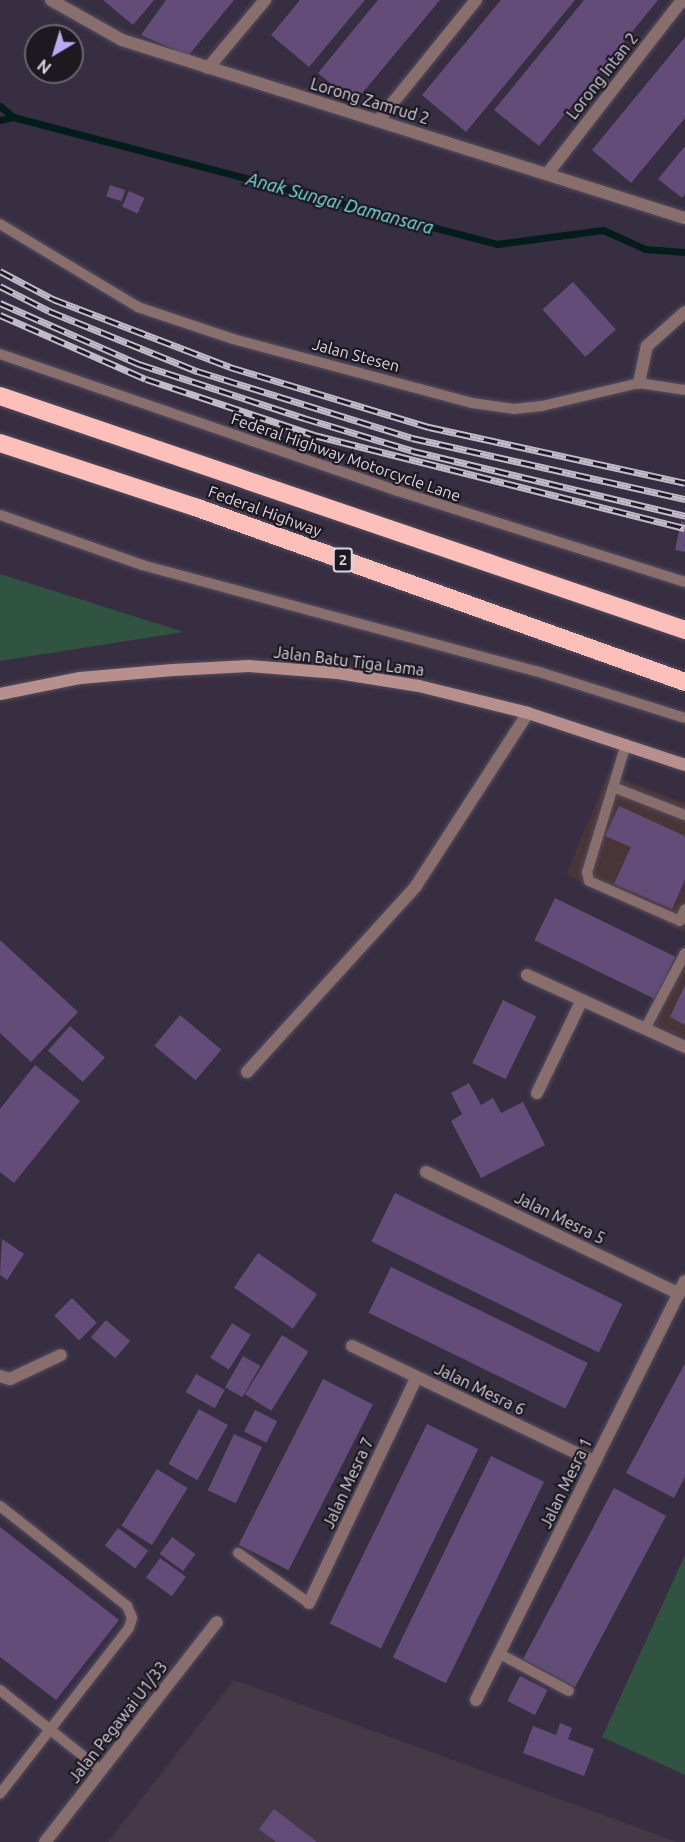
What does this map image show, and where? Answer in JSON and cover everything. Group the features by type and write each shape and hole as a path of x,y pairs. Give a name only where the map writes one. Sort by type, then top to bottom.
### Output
{"highway":[{"name":"Federal Highway","path":"0,396 685,630"},
{"name":"Federal Highway","path":"0,443 195,507 685,681"}],"street":[{"name":"Lorong Zamrud 2","path":"51,0 122,40 549,172 685,218"},
{"path":"208,68 265,0"},
{"path":"378,121 476,0"},
{"name":"Lorong Intan 2","path":"549,172 682,0"},
{"path":"639,383 647,346 685,312"},
{"name":"Jalan Batu Tiga Lama","path":"0,694 80,678 249,666 338,673 419,686 528,713 685,765"},
{"path":"247,1072 416,886 528,713"},
{"path":"527,975 685,1047"},
{"path":"537,1093 582,1000"},
{"name":"Jalan Mesra 5","path":"426,1172 679,1294"},
{"name":"Jalan Mesra 1","path":"476,1700 685,1281"},
{"name":"Jalan Mesra 6","path":"352,1346 595,1462"},
{"path":"0,1377 10,1379 61,1355"},
{"name":"Jalan Mesra 7","path":"309,1603 417,1377"},
{"name":"Jalan Pegawai U1/33","path":"45,1842 217,1622"}],"lane":[{"name":"Jalan Stesen","path":"0,224 138,307 233,339 472,403 514,409 542,406 639,383"},
{"name":"Federal Highway Motorcycle Lane","path":"0,354 398,491 685,582"},
{"path":"639,383 685,390"},
{"path":"0,515 142,564 536,671 685,718"},
{"path":"626,744 586,872 589,881 680,921 685,909"},
{"path":"613,787 685,815"},
{"path":"645,1029 685,953"},
{"path":"0,1506 127,1606 132,1618 129,1628 0,1794"},
{"path":"238,1553 309,1603"},
{"path":"500,1654 569,1691"},
{"path":"0,1690 101,1770"}],"shaded area":[{"path":"608,773 685,803 685,932 566,875"},
{"path":"685,963 685,1038 654,1024"},
{"path":"234,1680 677,1842 108,1842"}],"green space":[{"path":"0,574 184,632 0,661"},
{"path":"685,1555 685,1775 602,1737"}],"building":[{"path":"103,0 154,0 133,25"},
{"path":"166,0 234,0 188,56 141,35"},
{"path":"300,0 365,0 309,67 271,35"},
{"path":"378,0 440,0 354,103 318,73"},
{"path":"501,0 575,0 466,132 422,95"},
{"path":"584,0 658,0 539,146 494,110"},
{"path":"685,37 685,118 631,183 592,150"},
{"path":"685,146 685,194 682,198 658,179"},
{"path":"110,185 125,190 122,201 106,196"},
{"path":"129,191 145,198 138,213 122,207"},
{"path":"573,282 616,330 585,357 543,309"},
{"path":"681,521 685,522 685,552 675,550"},
{"path":"619,806 685,836 685,879 672,909 614,884 631,847 605,836"},
{"path":"555,898 675,957 655,999 534,940"},
{"path":"0,940 78,1012 31,1062 0,1033"},
{"path":"685,985 685,1025 670,1017"},
{"path":"503,1000 536,1016 506,1079 472,1063"},
{"path":"180,1015 221,1050 196,1080 154,1046"},
{"path":"70,1026 105,1057 83,1082 48,1051"},
{"path":"35,1065 80,1101 14,1183 0,1172 0,1109"},
{"path":"469,1083 481,1105 493,1098 501,1113 523,1102 545,1145 481,1178 451,1121 462,1114 451,1093"},
{"path":"395,1193 622,1304 599,1352 371,1242"},
{"path":"2,1239 24,1254 7,1280 0,1275"},
{"path":"258,1253 317,1294 293,1329 234,1287"},
{"path":"391,1267 588,1363 565,1409 369,1313"},
{"path":"72,1298 97,1323 79,1340 54,1316"},
{"path":"106,1320 130,1341 115,1358 91,1337"},
{"path":"232,1323 251,1335 229,1369 210,1358"},
{"path":"282,1335 308,1351 271,1411 245,1394"},
{"path":"243,1356 260,1366 242,1397 225,1387"},
{"path":"685,1363 685,1477 674,1498 626,1473"},
{"path":"196,1374 225,1390 215,1408 186,1392"},
{"path":"323,1379 373,1404 288,1570 239,1545"},
{"path":"199,1409 228,1425 197,1480 168,1464"},
{"path":"255,1410 277,1421 266,1443 244,1431"},
{"path":"427,1424 478,1449 381,1649 330,1624"},
{"path":"234,1434 262,1447 236,1503 208,1490"},
{"path":"491,1456 544,1482 446,1683 393,1657"},
{"path":"157,1469 188,1488 152,1545 121,1526"},
{"path":"614,1488 666,1516 575,1687 523,1659"},
{"path":"0,1527 119,1620 56,1700 0,1657"},
{"path":"118,1528 148,1551 135,1568 105,1546"},
{"path":"172,1537 195,1554 183,1571 160,1554"},
{"path":"160,1558 186,1577 172,1596 146,1577"},
{"path":"520,1676 548,1690 535,1715 507,1701"},
{"path":"560,1723 572,1728 568,1739 594,1749 584,1776 523,1753 533,1726 556,1735"},
{"path":"274,1809 317,1842 276,1842 259,1829"}],"waterway":[{"name":"Anak Sungai Damansara","path":"0,106 13,117 497,244 603,230 645,249 685,252"},
{"path":"0,120 13,117"}],"railway":[{"path":"0,271 53,299 230,367 429,427 685,483"},
{"path":"0,286 49,311 197,371 412,438 685,499"},
{"path":"0,303 139,364 304,418 413,451 685,516"},
{"path":"0,315 146,379 314,435 685,528"}]}
